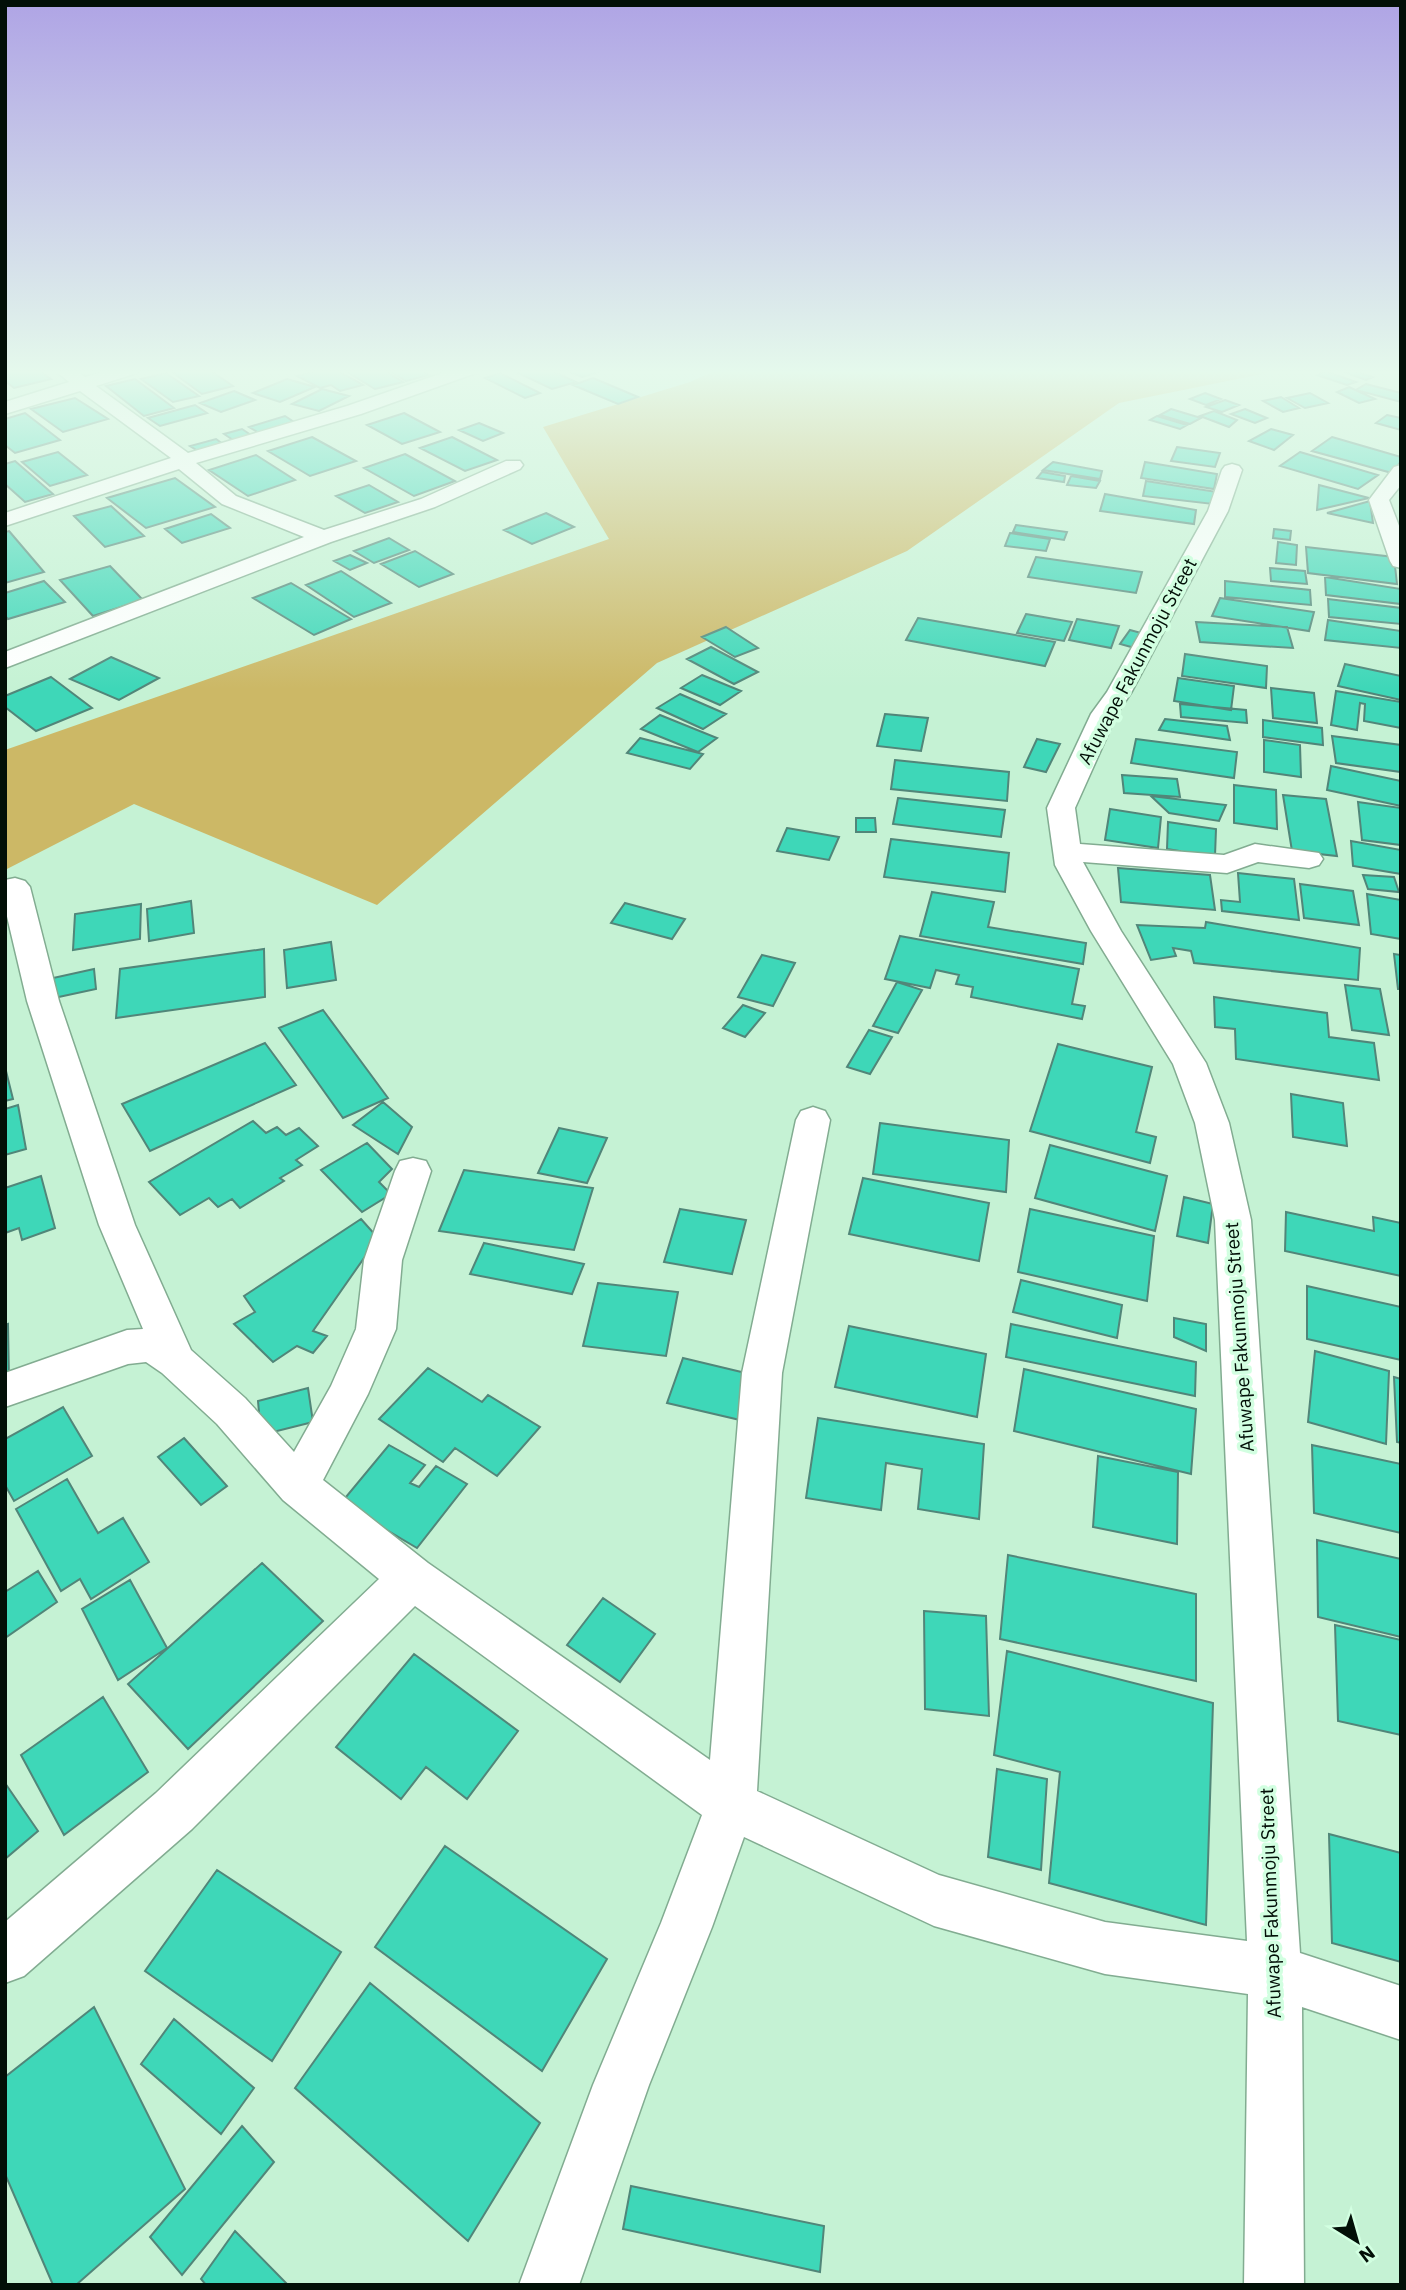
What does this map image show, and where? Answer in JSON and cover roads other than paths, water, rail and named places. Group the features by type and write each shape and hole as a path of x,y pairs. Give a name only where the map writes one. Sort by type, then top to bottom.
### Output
{"street":[{"path":"5,520 137,476"},
{"path":"200,476 229,500 323,537"},
{"path":"5,661 323,537 428,503 489,476"},
{"name":"Afuwape Fakunmoju Street","path":"1230,476 1218,511 1119,693 1104,713 1061,808 1069,865 1105,931 1189,1063 1212,1123 1233,1220 1275,1971 1274,2285"},
{"path":"1397,476 1379,500 1401,561"},
{"path":"1068,852 1227,864 1255,853 1309,859"},
{"path":"15,887 43,1001 117,1226 176,1361"},
{"path":"549,2285 621,2085 686,1927 730,1805 762,1373 813,1120"},
{"path":"298,1486 348,1394 376,1329 383,1260 413,1171"},
{"path":"5,1390 127,1347 152,1345 176,1361 231,1411 298,1486 412,1578 730,1805 934,1899 1105,1948 1275,1971 1401,2013"},
{"path":"5,1957 174,1811 412,1578"}]}
